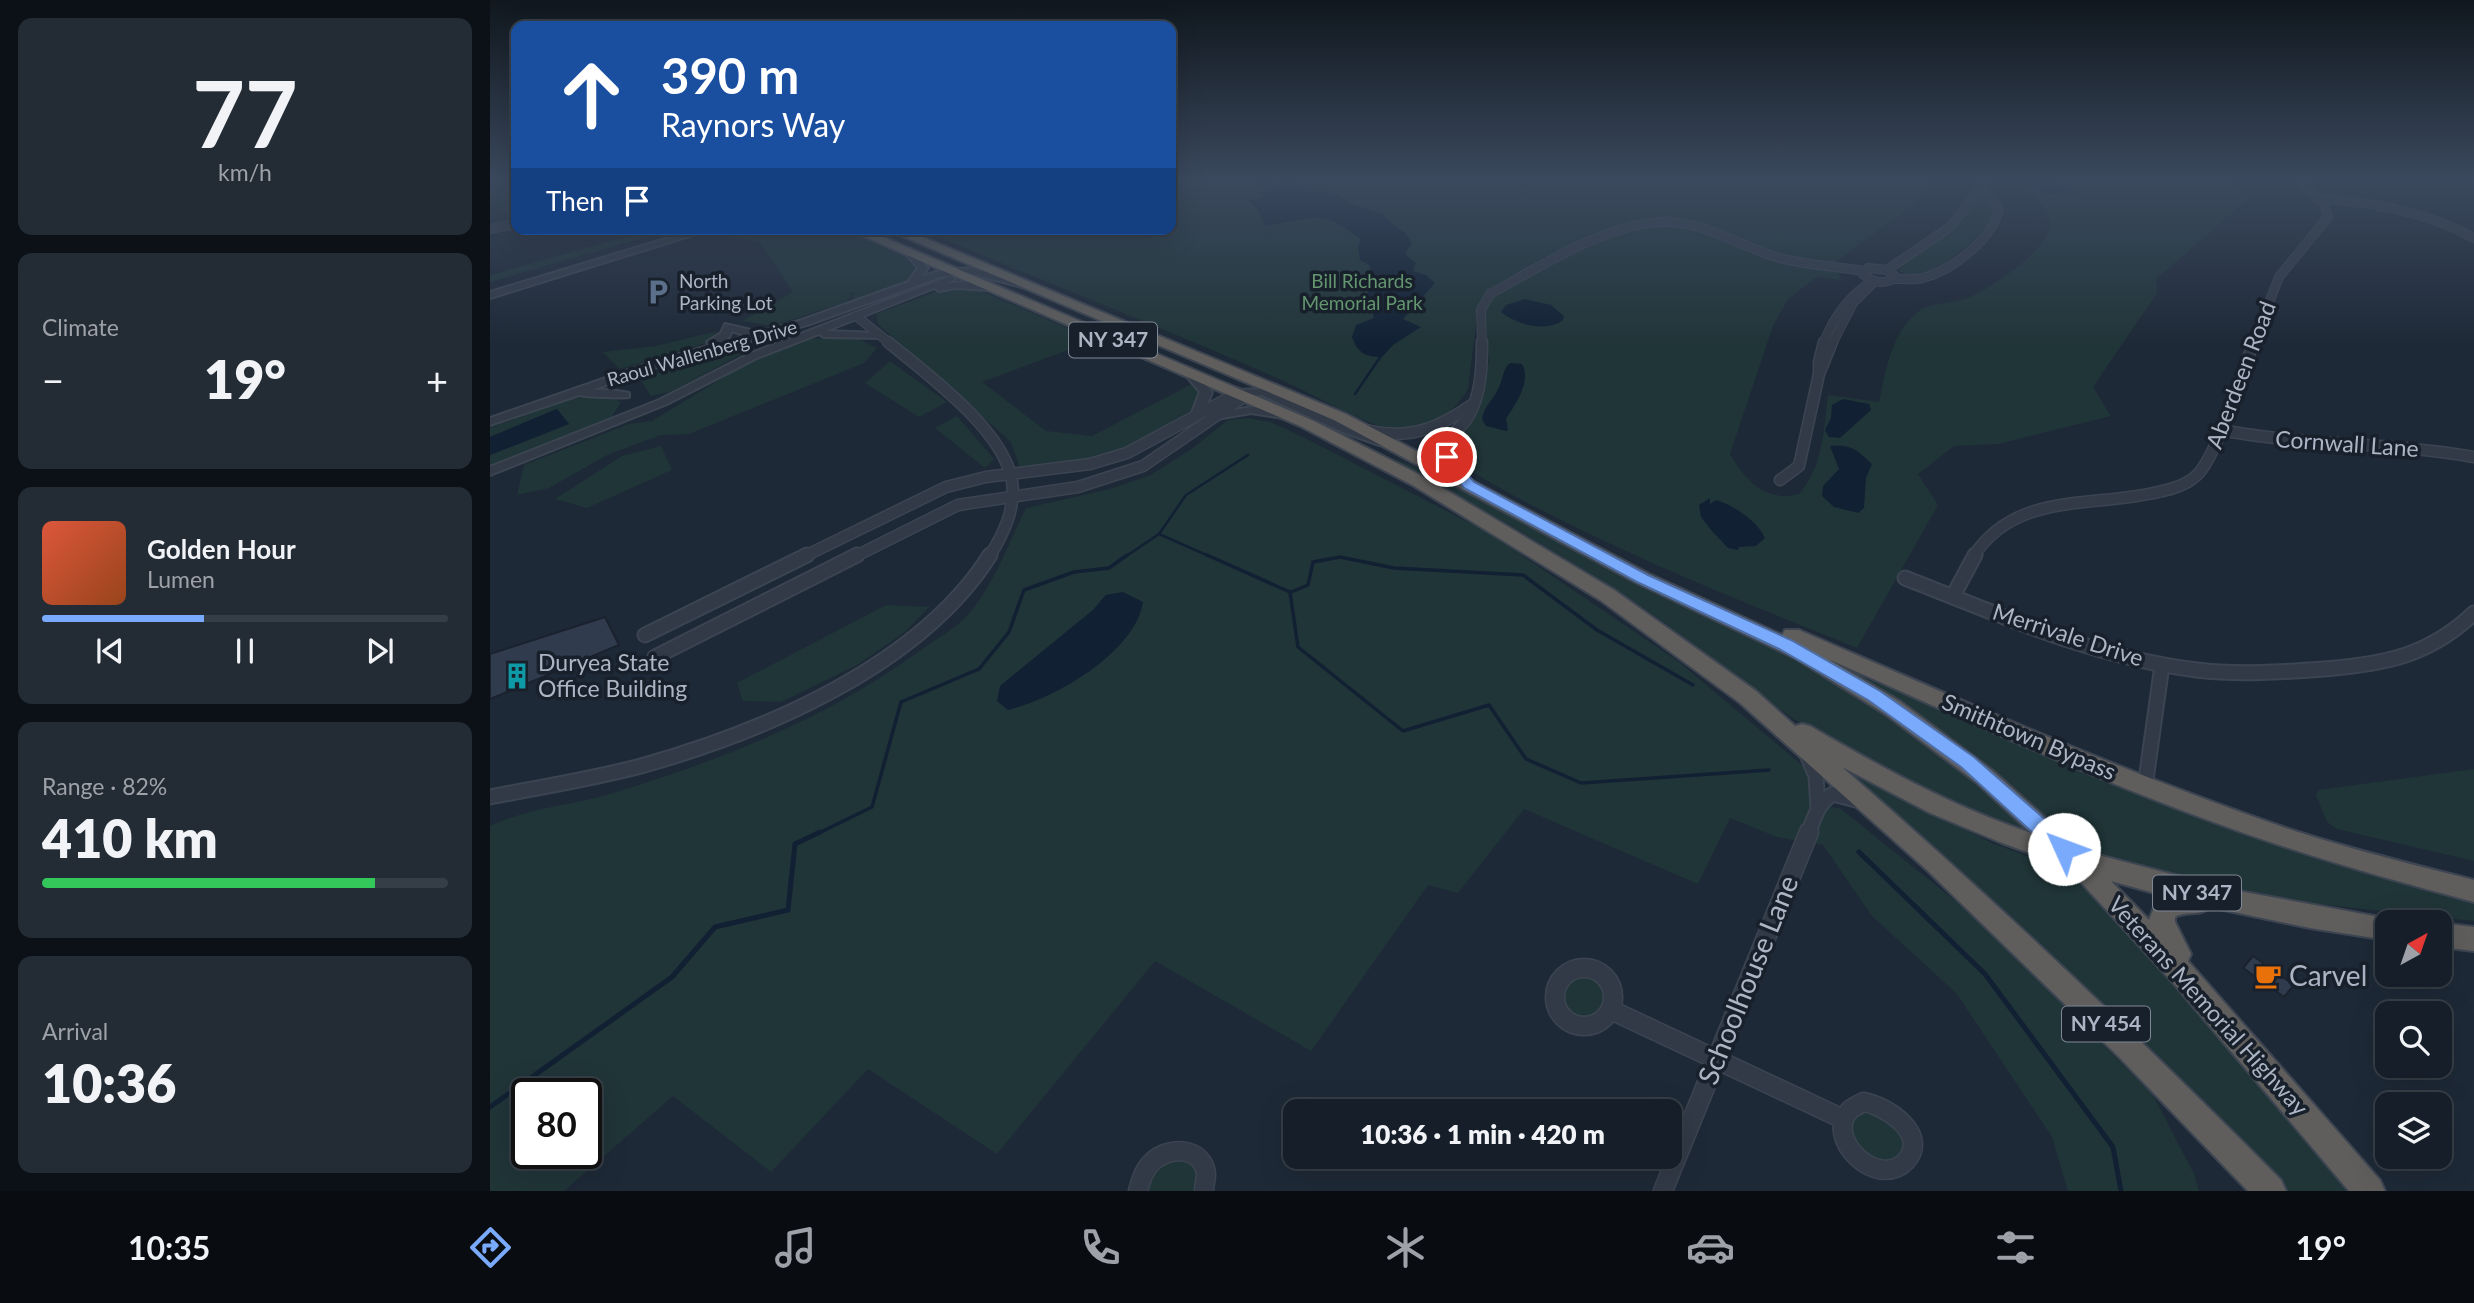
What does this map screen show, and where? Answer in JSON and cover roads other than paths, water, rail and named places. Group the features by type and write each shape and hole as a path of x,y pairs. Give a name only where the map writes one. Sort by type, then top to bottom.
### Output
{"highway":[{"name":"Veterans Memorial Highway","path":"867,235 911,254 1028,286 1245,388 1295,418 1420,482 1615,600 1748,697 1878,811 2077,995 2270,1191"},
{"name":"Veterans Memorial Highway","path":"902,235 988,287 1186,370 1364,429 1642,578 1794,649 1883,702 1976,769 2077,861 2184,976 2369,1191"},
{"name":"Smithtown Bypass","path":"1595,551 2145,787 2275,835 2386,869 2474,891"},
{"name":"NY 347","path":"1748,697 1821,744 1915,795 1999,833 2077,861 2158,884 2250,905 2375,926"},
{"path":"2250,905 2178,901 2166,906 2161,925 2175,949 2272,1061 2317,1130"},
{"path":"2452,936 2474,939"}],"street":[{"path":"490,288 667,235"},
{"path":"490,295 688,235"},
{"path":"1469,485 1449,461 1446,449 1449,439 1467,419 1474,404 1480,375 1480,310 1483,302 1490,294 1597,237 1607,235"},
{"path":"1720,235 1776,257 1863,271 1872,268 1887,270 1896,275 1895,279"},
{"path":"1887,270 1939,235"},
{"path":"1780,480 1799,466 1819,374 1819,359 1847,307 1861,288 1874,281 1931,276 1986,235"},
{"name":"Aberdeen Road","path":"1953,596 1978,551 1989,536 2006,522 2025,513 2051,507 2117,502 2178,486 2196,477 2210,460 2279,276 2315,235"},
{"path":"911,254 923,268 914,282"},
{"path":"894,302 961,269"},
{"name":"Raoul Wallenberg Drive","path":"490,423 608,379 673,358 773,332 914,282 961,269"},
{"path":"1863,271 1864,276 1874,281"},
{"path":"894,302 948,286 988,287"},
{"name":"Raoul Wallenberg Drive","path":"490,471 673,397 745,360 894,302"},
{"path":"490,797 592,777 671,756 764,721 849,679 905,643 962,593 998,541 1009,519 1014,497 1012,476 1003,452 989,432 856,316"},
{"path":"673,358 718,340 729,326 750,334 773,332"},
{"path":"805,336 844,333 880,336"},
{"path":"1186,370 1206,389 1206,398 1198,415"},
{"path":"608,379 628,398 629,404 608,424"},
{"path":"656,657 958,505 1077,487 1143,466 1217,416 1245,388"},
{"path":"645,635 940,490 967,482 1081,466 1112,458 1146,444 1245,388 1264,392 1347,430 1404,450"},
{"path":"490,423 577,396 602,392 625,395"},
{"path":"1364,429 1395,436 1423,433 1441,426 1474,404"},
{"path":"1217,416 1251,410 1295,418"},
{"name":"Cornwall Lane","path":"2221,430 2267,438 2440,450 2474,457"},
{"name":"Merrivale Drive","path":"1905,578 2082,645 2162,665 2230,673 2273,673 2399,659 2426,650 2458,631 2474,613"},
{"path":"2145,787 2162,665"},
{"name":"Schoolhouse Lane","path":"1663,1191 1818,809 1816,776 1804,746"},
{"path":"1818,809 1829,796 1839,794 1878,811"},
{"path":"1611,1010 1843,1119"},
{"path":"1138,1191 1144,1170 1152,1161 1161,1154 1182,1150 1199,1158 1204,1167 1204,1191"}],"water":[{"path":"1354,235 1406,235 1412,243 1405,254 1416,263 1413,271 1426,275 1435,283 1403,319 1421,327 1393,345 1382,357 1363,353 1352,337 1356,325 1374,318 1373,313 1364,305 1372,277 1369,265 1360,260 1358,247 1361,239"},
{"path":"1525,299 1551,305 1564,316 1563,320 1549,326 1531,325 1514,320 1501,312 1506,305"},
{"path":"1510,363 1522,364 1525,378 1521,393 1506,419 1506,431 1486,426 1482,419"},
{"path":"1843,399 1869,404 1871,410 1840,438 1829,437 1825,430 1831,418 1832,405"},
{"path":"557,409 569,424 490,455 490,437"},
{"path":"1830,446 1854,449 1872,464 1866,478 1864,508 1858,513 1834,507 1822,496 1823,486 1839,469"},
{"path":"1710,498 1710,504 1716,500 1745,515 1765,538 1756,546 1739,547 1738,550 1728,548 1701,517 1699,505"},
{"path":"1123,592 1143,602 1137,621 1109,656 1090,671 1047,696 1008,710 997,701 1000,686 1093,610 1106,595"}],"waterway":[{"path":"1355,394 1383,353"},
{"path":"1159,534 1186,495 1248,455"},
{"path":"1125,557 1159,534"},
{"path":"1159,534 1211,557"},
{"path":"817,834 872,807 901,702 979,669 1009,632 1024,590 1074,572 1109,568 1127,555"},
{"path":"1207,555 1290,592 1298,647 1403,731 1489,705 1526,759 1581,783 1769,770"},
{"path":"1291,592 1308,585 1313,562 1340,557 1394,568 1523,575 1597,630 1693,685"},
{"path":"490,1107 672,977 715,927 788,910 795,844 820,832"},
{"path":"1859,852 1985,974 2113,1147 2121,1191"}],"place":[{"name":"North Parking Lot","path":"658,292"},
{"name":"Duryea State Office Building","path":"517,676"},
{"name":"Carvel","path":"2268,976"}],"park label":[{"name":"Bill Richards Memorial Park","path":"1362,292"}]}
